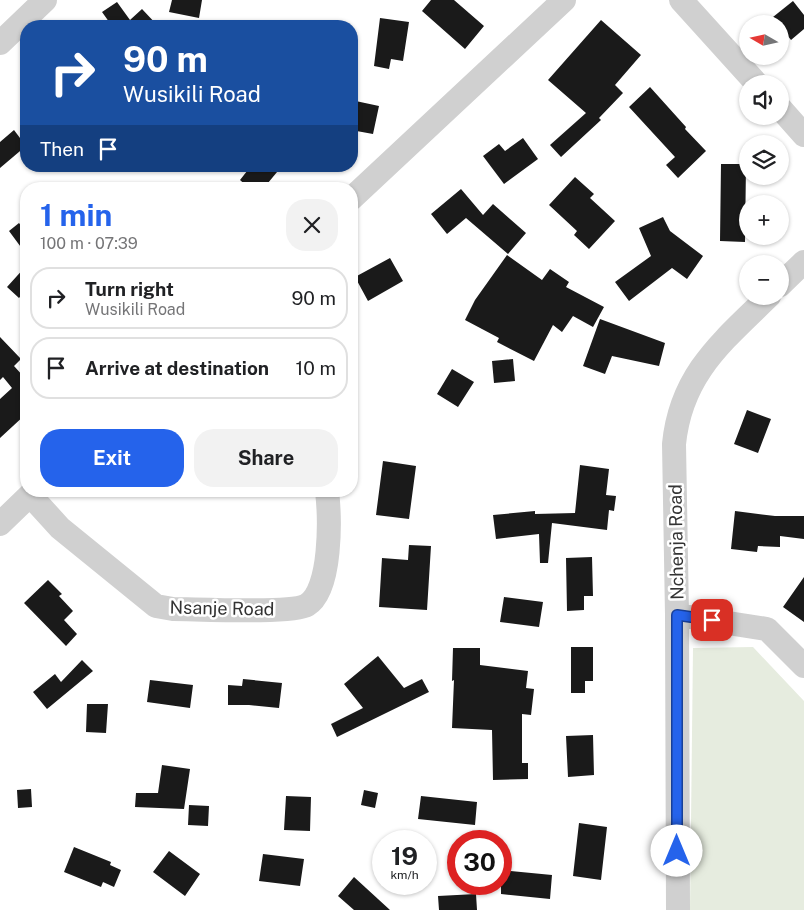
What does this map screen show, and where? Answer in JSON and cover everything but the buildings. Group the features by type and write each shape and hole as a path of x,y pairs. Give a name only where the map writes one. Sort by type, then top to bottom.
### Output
{"street":[{"path":"24,20 45,0"},
{"path":"358,193 564,0"},
{"path":"681,0 749,75"},
{"path":"0,42 20,23"},
{"path":"789,118 804,135"},
{"path":"789,276 804,262"},
{"name":"Nchenja Road","path":"678,910 675,429 682,404 691,383 709,356 760,305"},
{"path":"0,524 28,497"},
{"name":"Nsanje Road","path":"35,497 60,528 156,606 173,609 287,609 307,605 314,598 322,581 328,551 328,497"},
{"path":"677,615 767,629 804,666"}],"shaded area":[{"path":"753,647 804,701 804,910 690,910 693,648"}],"route":[{"path":"677,851 677,615 712,620"}]}
